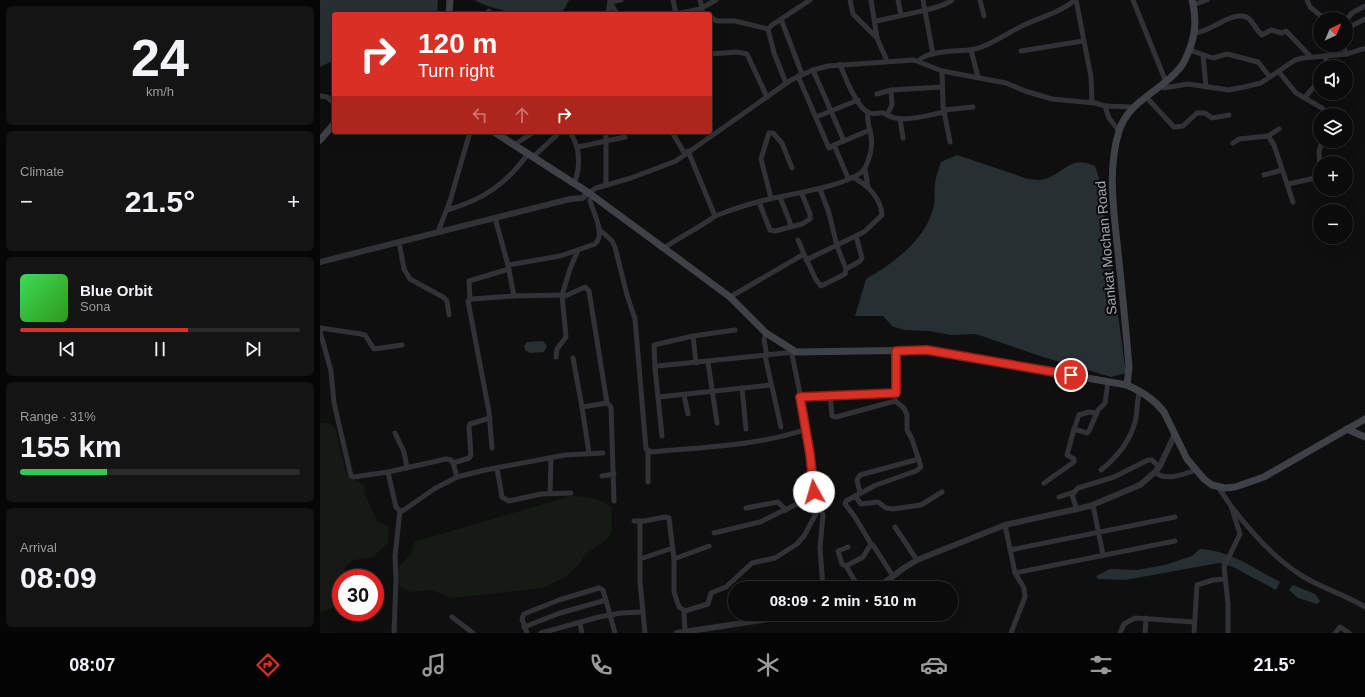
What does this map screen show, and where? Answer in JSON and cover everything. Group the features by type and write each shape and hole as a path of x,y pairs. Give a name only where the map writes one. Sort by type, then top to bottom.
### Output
{"main road":[{"path":"449,12 450,0"},
{"path":"1130,110 1164,84 1180,69 1189,50 1196,26 1192,3"},
{"name":"Sankat Mochan Road","path":"1128,385 1129,367 1114,217 1113,161 1119,131 1130,110"},
{"path":"320,140 332,126"},
{"path":"497,134 574,184 664,248 730,297 766,333 794,353 927,350 1128,385 1153,400 1164,412 1188,459 1204,479 1218,487 1235,487 1264,476 1365,419"},
{"path":"1347,429 1365,437"}],"street":[{"path":"610,1 621,0"},
{"path":"673,0 676,12"},
{"path":"700,0 701,9 703,12"},
{"path":"686,12 701,9 716,0"},
{"path":"768,29 810,0"},
{"path":"850,0 850,7 856,18 877,38"},
{"path":"871,0 876,21 877,38 887,61"},
{"path":"898,0 901,16"},
{"path":"923,0 934,54"},
{"path":"876,21 947,4 952,0"},
{"path":"980,0 984,16"},
{"path":"919,61 924,56 971,50 995,41 1020,26 1053,15 1075,0 1091,77 1092,102"},
{"path":"1133,0 1164,84 1164,88 1169,89 1188,84 1229,90 1261,83 1295,60 1347,54 1365,48"},
{"path":"1192,3 1207,0"},
{"path":"1307,0 1310,7 1316,12"},
{"path":"1353,12 1365,5 1363,0"},
{"path":"608,12 610,1"},
{"path":"610,1 616,12"},
{"path":"1194,33 1203,31 1232,18 1245,17 1252,22 1262,35 1271,30 1282,33 1286,31 1312,57"},
{"path":"712,18 717,21 735,21 768,29"},
{"path":"781,19 800,75 829,148 870,130"},
{"path":"1353,25 1365,19"},
{"path":"768,29 774,53 786,83"},
{"path":"1021,52 1083,41"},
{"path":"971,50 978,77"},
{"path":"1189,50 1213,58 1227,54 1258,62 1270,77"},
{"path":"712,54 737,52 747,54 767,96"},
{"path":"1203,55 1206,87"},
{"path":"1325,56 1326,60"},
{"path":"492,448 490,418 468,301 470,299 469,281 508,267 560,256 598,242 599,229 591,197 596,188 631,178 668,164 800,75 813,70 840,64 887,61 919,61 942,71 1006,83 1025,92 1052,99 1092,102 1105,106 1130,110"},
{"path":"840,64 849,86 858,100 868,112 874,114 884,113 890,118 900,119 944,111 973,108"},
{"path":"813,70 844,141"},
{"path":"942,71 944,111 950,142"},
{"path":"1279,72 1296,93 1322,108"},
{"path":"877,94 891,90 942,87"},
{"path":"1305,97 1313,88"},
{"path":"887,115 892,104 891,90"},
{"path":"320,96 327,97 332,101"},
{"path":"1146,97 1174,127 1183,126 1197,113 1205,113 1212,118 1229,115"},
{"path":"816,117 858,100"},
{"path":"1105,106 1109,118 1119,131"},
{"path":"868,112 867,117 872,144 865,169 868,188"},
{"path":"900,119 902,138"},
{"path":"1233,143 1246,138 1268,136 1279,129"},
{"path":"771,198 761,159 769,133 771,132 780,139 792,168"},
{"path":"438,232 447,210 469,134"},
{"path":"514,145 531,134"},
{"path":"447,210 470,203 488,194 558,134"},
{"path":"571,134 578,147 579,157 574,184"},
{"path":"606,134 606,185"},
{"path":"673,134 686,153 715,216"},
{"path":"1268,136 1274,145 1293,202"},
{"path":"578,147 625,137"},
{"path":"806,260 856,236 877,221 882,215 882,208 868,188 862,182 850,178 834,145"},
{"path":"664,248 715,216 734,208 771,198 802,194 820,189 850,178 865,169"},
{"path":"1264,175 1282,170"},
{"path":"1288,184 1313,179"},
{"path":"798,240 816,280 821,286 845,274 846,269 837,246 829,213 820,189"},
{"path":"758,202 772,232 805,222 811,216 802,194"},
{"path":"320,262 570,199 591,197"},
{"path":"780,197 791,225"},
{"path":"495,218 514,296"},
{"path":"599,229 612,241 615,247 627,295 635,319 645,446 648,450 648,482"},
{"path":"846,269 860,261 862,258 856,236"},
{"path":"399,242 404,270 410,279 443,297 447,302 449,315"},
{"path":"556,357 557,350 566,337 563,296 570,269 578,250"},
{"path":"730,297 804,254"},
{"path":"470,299 514,296 563,296 584,287 589,291 607,402 611,407 614,501"},
{"path":"402,345 374,349 366,335 320,329 331,371 334,403 351,476 354,477 388,472 446,459 451,460 453,463 457,477"},
{"path":"662,436 654,345 693,336 735,330"},
{"path":"766,333 764,340 766,356 771,385 782,427"},
{"path":"693,336 696,363"},
{"path":"895,401 896,351"},
{"path":"655,368 794,353 800,397 807,429 812,484 818,508 822,515 820,548 823,581"},
{"path":"573,358 589,453"},
{"path":"708,362 717,423"},
{"path":"1074,430 1087,433 1097,413 1105,403 1108,382"},
{"path":"659,397 771,385"},
{"path":"742,388 746,429"},
{"path":"1101,470 1112,462 1132,430 1140,391"},
{"path":"800,397 896,393"},
{"path":"684,395 688,414"},
{"path":"830,396 832,414 836,417 895,401"},
{"path":"893,576 845,504 848,499 876,485 919,470 921,464 907,430 907,415 904,408 895,401"},
{"path":"582,407 607,402"},
{"path":"1044,483 1074,462 1074,459 1067,455 1079,415 1089,412 1097,413"},
{"path":"453,463 469,458 471,455 470,424 490,418"},
{"path":"648,450 651,452 762,440 807,429"},
{"path":"396,433 402,447 407,468"},
{"path":"886,581 917,560 1005,525 1077,510 1093,505 1140,484 1157,470 1175,434"},
{"path":"400,511 404,510 434,489 457,477 496,468 589,453 603,453"},
{"path":"550,493 551,459"},
{"path":"919,459 860,475 857,480 857,494 861,504 878,502 886,508 893,509 921,506 942,492"},
{"path":"1059,496 1074,492 1078,488 1114,477 1148,460 1152,460 1160,476 1170,477 1196,470"},
{"path":"496,468 502,496 509,502 550,493 571,493"},
{"path":"388,472 395,503 400,511 395,556 396,579 394,633"},
{"path":"602,476 614,474"},
{"path":"1218,487 1245,525 1291,568 1321,586 1350,598 1363,606"},
{"path":"1074,492 1072,495 1077,510"},
{"path":"746,508 778,502 786,510"},
{"path":"714,533 760,522 805,502 818,508"},
{"path":"1093,505 1103,555"},
{"path":"1228,633 1228,603 1224,566 1240,534 1231,506"},
{"path":"685,611 708,604 711,593 726,587 752,563 775,558 797,544 804,536 818,508"},
{"path":"634,521 665,516 669,518 674,559 674,592 679,607 685,611"},
{"path":"1010,550 1175,517"},
{"path":"640,521 642,612 645,633"},
{"path":"1005,525 1015,573 1024,588 1025,597 1012,633"},
{"path":"895,527 917,560"},
{"path":"1015,573 1175,541"},
{"path":"846,566 863,557 871,544"},
{"path":"674,559 709,546"},
{"path":"848,547 838,551 842,564 846,566 855,581"},
{"path":"640,560 673,548"},
{"path":"1194,633 1197,585 1202,582 1225,579"},
{"path":"527,633 522,619 524,614 559,600 599,588 603,590 615,633"},
{"path":"524,627 560,613 606,600"},
{"path":"685,611 685,630"},
{"path":"541,633 621,613 642,612"},
{"path":"452,617 472,633"},
{"path":"1120,633 1124,624 1136,618 1194,622"},
{"path":"1145,633 1146,618"},
{"path":"677,633 685,630 717,628 753,621"},
{"path":"580,624 582,633"},
{"path":"1335,633 1340,627 1349,633"}],"shaded area":[{"path":"320,0 438,0 437,12 332,12 332,61 320,67"},
{"path":"475,0 569,0 561,12 504,12 503,10"},
{"path":"957,155 1033,180 1042,180 1047,178 1071,164 1081,162 1095,166 1099,178 1126,373 1111,377 1043,357 976,334 951,335 929,331 904,330 892,326 883,316 855,316 866,279 898,258 917,239 924,229 934,205 935,183 941,162"},
{"path":"543,341 547,346 544,352 530,353 525,350 524,346 527,342"},
{"path":"320,423 330,423 335,428 347,476 364,485 365,494 377,521 389,527 388,543 373,557 354,560 344,569 332,569 332,608 320,613"},
{"path":"571,496 597,499 611,507 612,532 607,539 586,554 579,564 567,576 542,588 452,598 431,590 411,592 399,586 398,568 412,552 414,542"},
{"path":"1200,549 1211,550 1231,556 1280,582 1276,590 1231,566 1219,563 1125,580 1098,579 1096,576 1110,569 1137,570 1165,565 1192,556"},
{"path":"1293,585 1315,594 1320,601 1317,604 1298,598 1289,590"}],"route":[{"path":"814,492 806,421 800,397 896,393 896,351 927,350 1071,375"}]}
